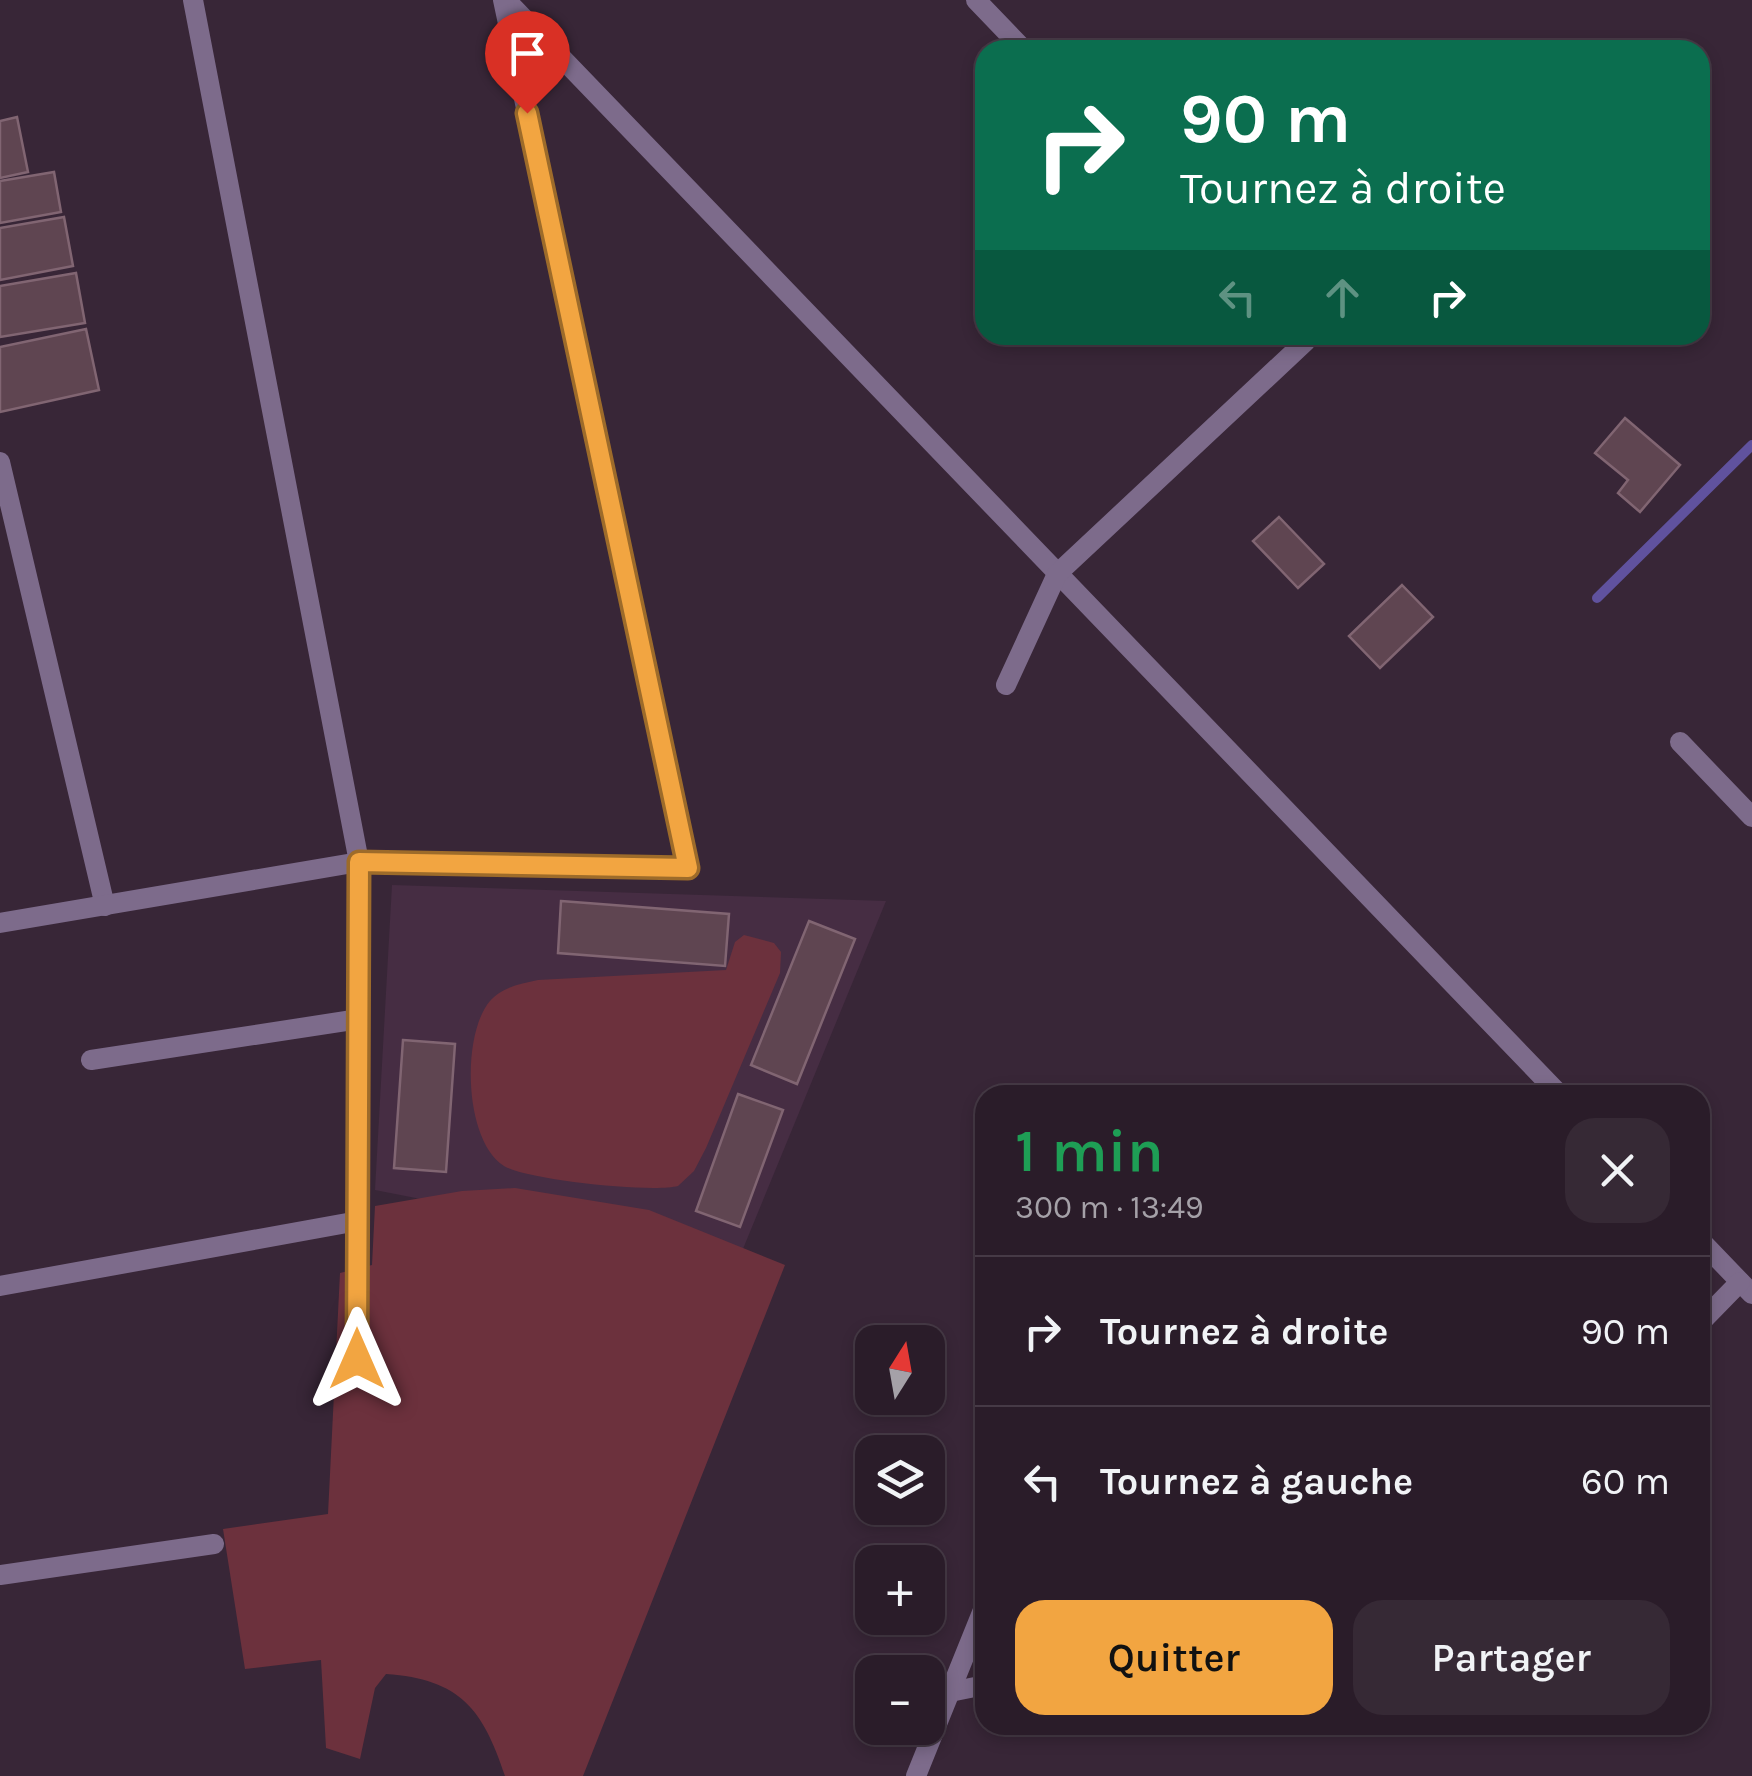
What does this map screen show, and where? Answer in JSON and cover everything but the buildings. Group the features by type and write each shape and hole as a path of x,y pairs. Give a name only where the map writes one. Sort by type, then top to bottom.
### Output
{"street":[{"path":"193,0 359,862 357,1359"},
{"path":"0,924 359,862 688,868 505,0"},
{"path":"505,0 1550,1085"},
{"path":"976,0 1014,40"},
{"path":"1006,685 1057,574 1301,345"},
{"path":"0,462 105,906"},
{"path":"1680,742 1752,816"},
{"path":"91,1060 358,1019"},
{"path":"0,1286 358,1222"},
{"path":"1710,1250 1746,1288 1710,1315"},
{"path":"0,1575 214,1544"},
{"path":"916,1776 975,1630"},
{"path":"950,1692 975,1688"}],"shaded area":[{"path":"392,885 886,901 738,1261 375,1190"},
{"path":"744,935 774,943 781,952 780,973 706,1148 694,1171 678,1186 618,1186 537,1176 504,1166 491,1153 474,1112 471,1062 481,1017 495,996 538,980 726,970 735,942"},
{"path":"515,1188 649,1210 785,1265 583,1776 505,1776 488,1732 465,1702 433,1683 386,1674 375,1688 360,1759 326,1748 321,1660 245,1669 223,1529 328,1514 340,1273 372,1265 375,1206 462,1191"}],"waterway":[{"path":"1597,598 1752,445"}],"route":[{"path":"357,1359 359,862 688,868 527,113"}]}
